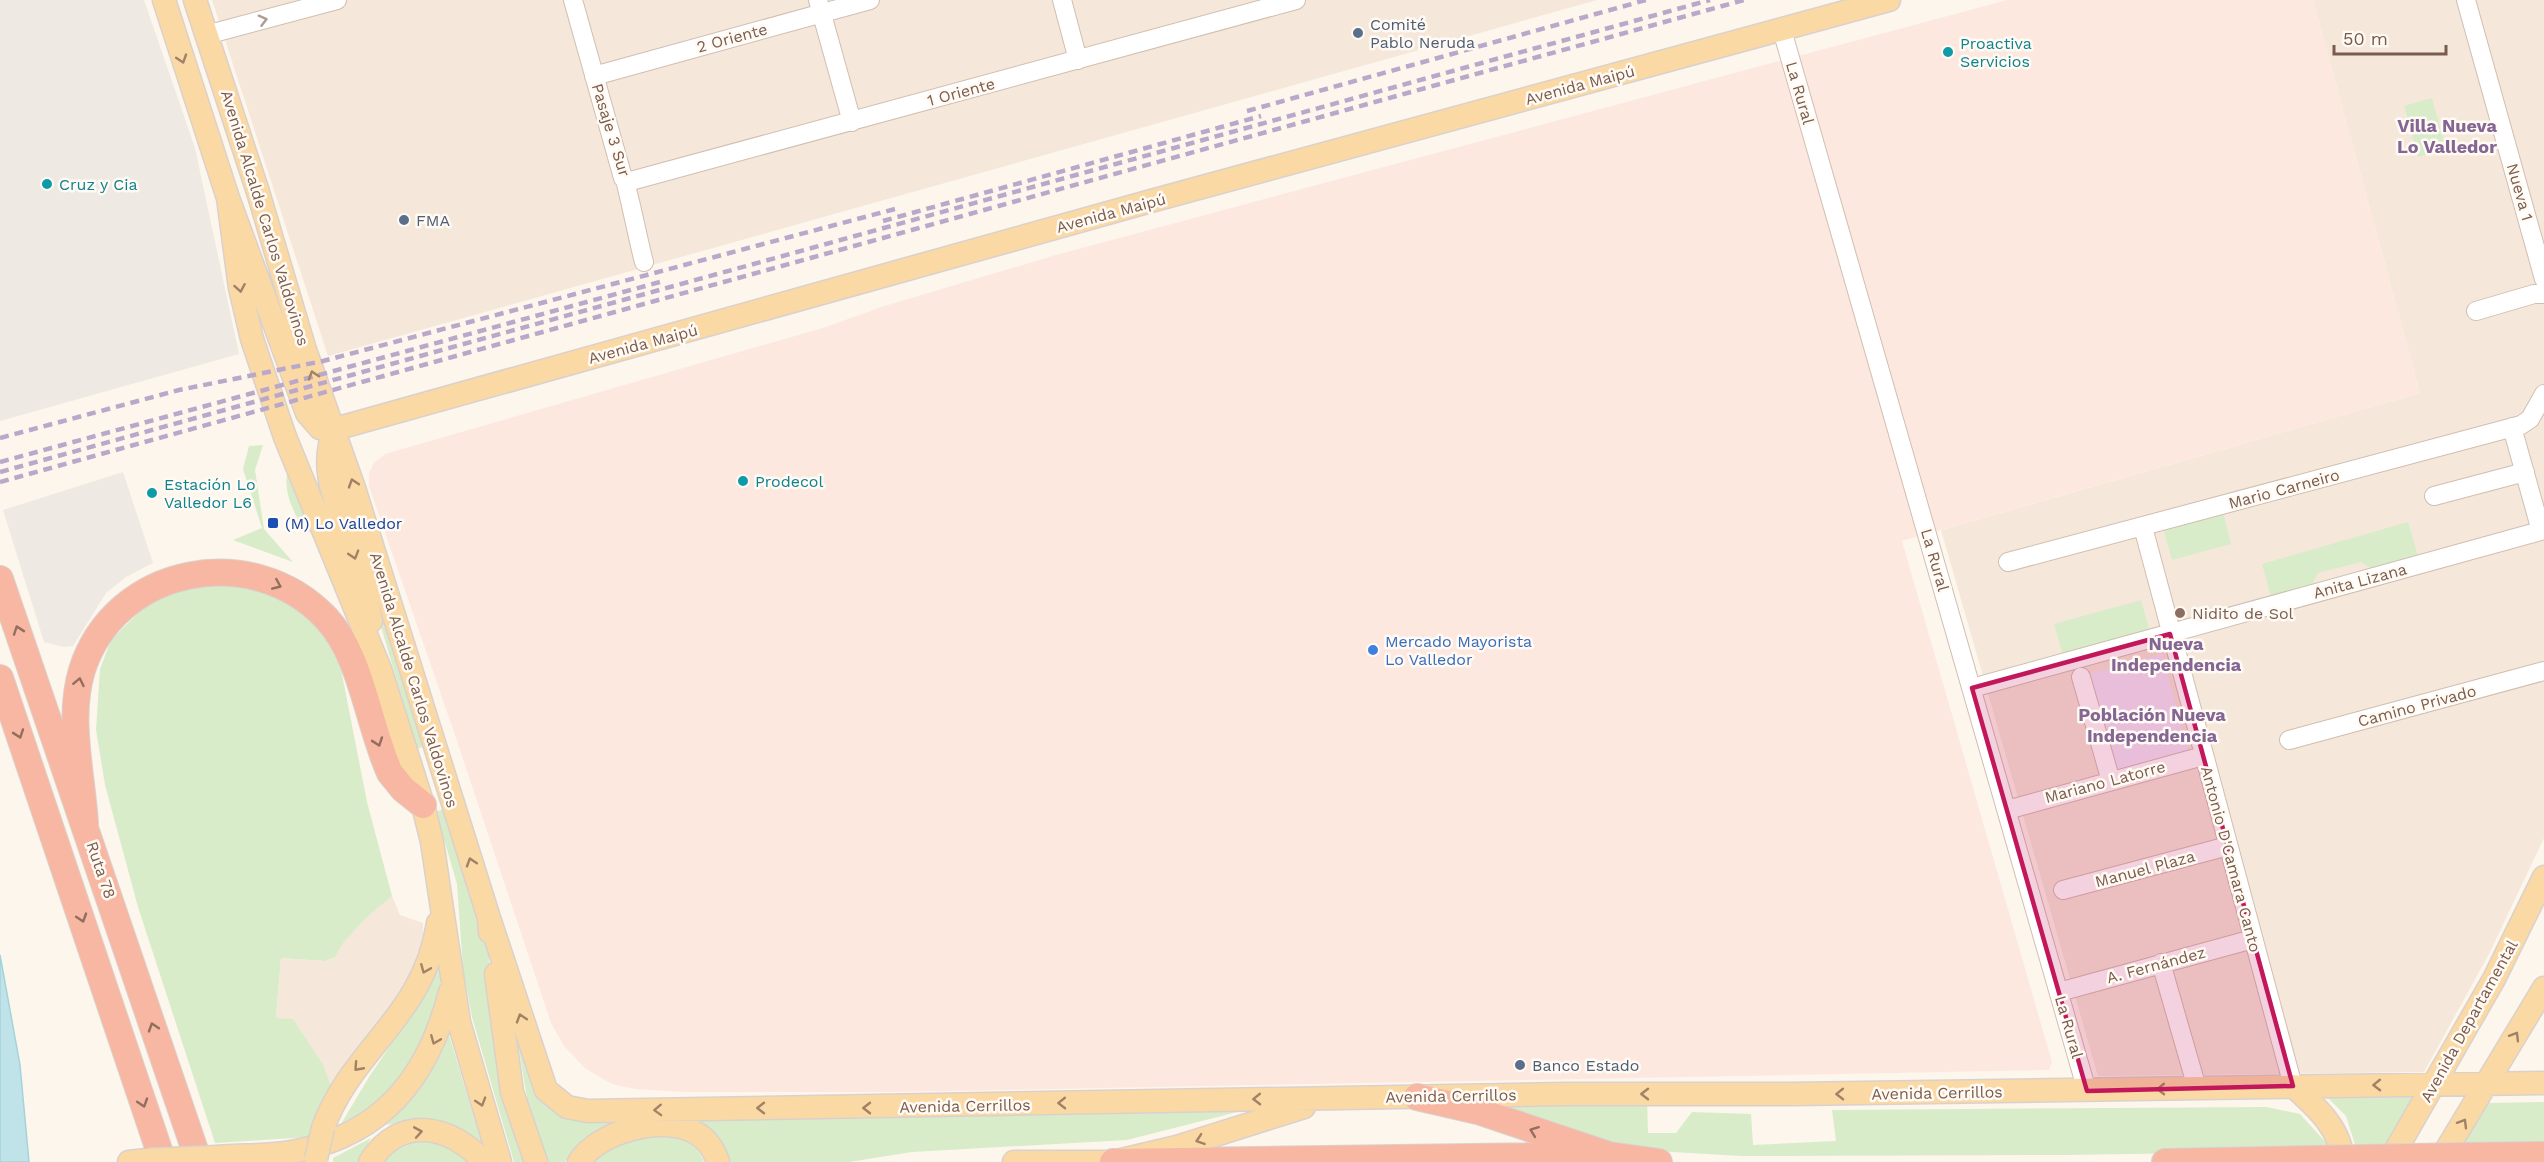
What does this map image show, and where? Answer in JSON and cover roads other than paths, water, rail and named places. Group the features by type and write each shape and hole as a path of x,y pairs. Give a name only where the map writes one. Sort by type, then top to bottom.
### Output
{"highway":[{"path":"85,824 75,711 78,684 92,645 118,611 141,594 176,578 213,572 244,574 272,583 299,598 326,618 348,655 390,773 403,789 423,805"},
{"name":"Ruta 78","path":"0,579 85,824 208,1160"},
{"name":"Ruta 78","path":"0,678 146,1162"},
{"path":"1417,1097 1478,1111 1609,1155"},
{"path":"1113,1162 1609,1155 1659,1162"},
{"path":"2165,1162 2451,1159 2544,1155"}],"main road":[{"name":"Avenida Alcalde Carlos Valdovinos","path":"195,0 262,201 305,350 335,429 489,918 512,1092 536,1162"},
{"name":"Avenida Maipú","path":"335,429 1151,201 1889,0"},
{"name":"Avenida Alcalde Carlos Valdovinos","path":"164,2 228,198 240,288 252,339 289,448 380,669 423,805 440,892 452,985 462,1039 500,1162"},
{"path":"164,2 188,26 206,35"},
{"path":"228,198 307,413 320,428 335,429 327,451 329,480 366,597 380,669"},
{"name":"Avenida Departamental","path":"2389,1162 2494,979 2544,877"},
{"path":"316,1160 323,1128 341,1089 396,1022 418,987 433,949 440,892"},
{"name":"Avenida Cerrillos","path":"489,918 542,1080 553,1098 576,1109 602,1112 1567,1094 2087,1091 2435,1083 2544,1083"},
{"path":"146,1162 208,1160 288,1153 346,1136 373,1119 401,1094 423,1065 441,1025 452,985"},
{"path":"2451,1159 2486,1084 2544,988"},
{"path":"2293,1086 2332,1128 2341,1147 2343,1162"},
{"path":"1014,1162 1113,1162 1177,1147 1257,1120 1337,1099"},
{"path":"579,1162 589,1149 604,1137 634,1128 668,1127 689,1129 701,1136 711,1147 717,1162"},
{"path":"370,1162 375,1154 394,1139 426,1130 437,1130 457,1138 484,1162"}],"street":[{"name":"Pasaje 3 Sur","path":"573,0 623,178 627,182 628,203 644,262"},
{"name":"2 Oriente","path":"594,76 820,7 870,0"},
{"path":"1062,0 1078,60"},
{"name":"1 Oriente","path":"627,182 1296,0"},
{"name":"Nueva 1","path":"2466,0 2544,279"},
{"path":"206,35 333,1"},
{"path":"820,7 852,122"},
{"name":"La Rural","path":"1782,30 2087,1091"},
{"path":"2476,311 2534,294 2544,294"},
{"name":"Mario Carneiro","path":"2008,562 2512,428 2527,423 2544,394"},
{"name":"Anita Lizana","path":"1972,688 2542,531 2512,428"},
{"path":"2434,496 2525,472"},
{"name":"Antonio D'Camara Canto","path":"2144,527 2170,634 2293,1086"},
{"name":"Camino Privado","path":"2289,740 2544,671"},
{"path":"2081,677 2111,781"},
{"name":"Mariano Latorre","path":"2007,810 2203,756"},
{"name":"Manuel Plaza","path":"2062,890 2228,846"},
{"name":"A. Fernández","path":"2059,992 2253,939"},
{"path":"2161,963 2197,1088"}],"water":[{"path":"0,955 20,1065 29,1162 0,1162"}],"railway":[{"path":"1247,111 1646,0"},
{"path":"0,472 1710,0"},
{"path":"0,482 1744,0"},
{"path":"883,221 1261,116"},
{"path":"0,438 179,390 323,361 895,209"},
{"path":"0,462 660,282"}],"place":[{"name":"Comité Pablo Neruda","path":"1358,33"},
{"name":"Proactiva Servicios","path":"1948,52"},
{"name":"Cruz y Cia","path":"47,184"},
{"name":"FMA","path":"404,220"},
{"name":"Prodecol","path":"743,481"},
{"name":"Estación Lo Valledor L6","path":"152,493"},
{"name":"(M) Lo Valledor","path":"273,523"},
{"name":"Nidito de Sol","path":"2180,613"},
{"name":"Mercado Mayorista Lo Valledor","path":"1373,650"},
{"name":"Banco Estado","path":"1520,1065"}],"district":[{"name":"Villa Nueva Lo Valledor","path":"2447,135"},
{"name":"Nueva Independencia","path":"2176,653"},
{"name":"Población Nueva Independencia","path":"2152,724"}]}
